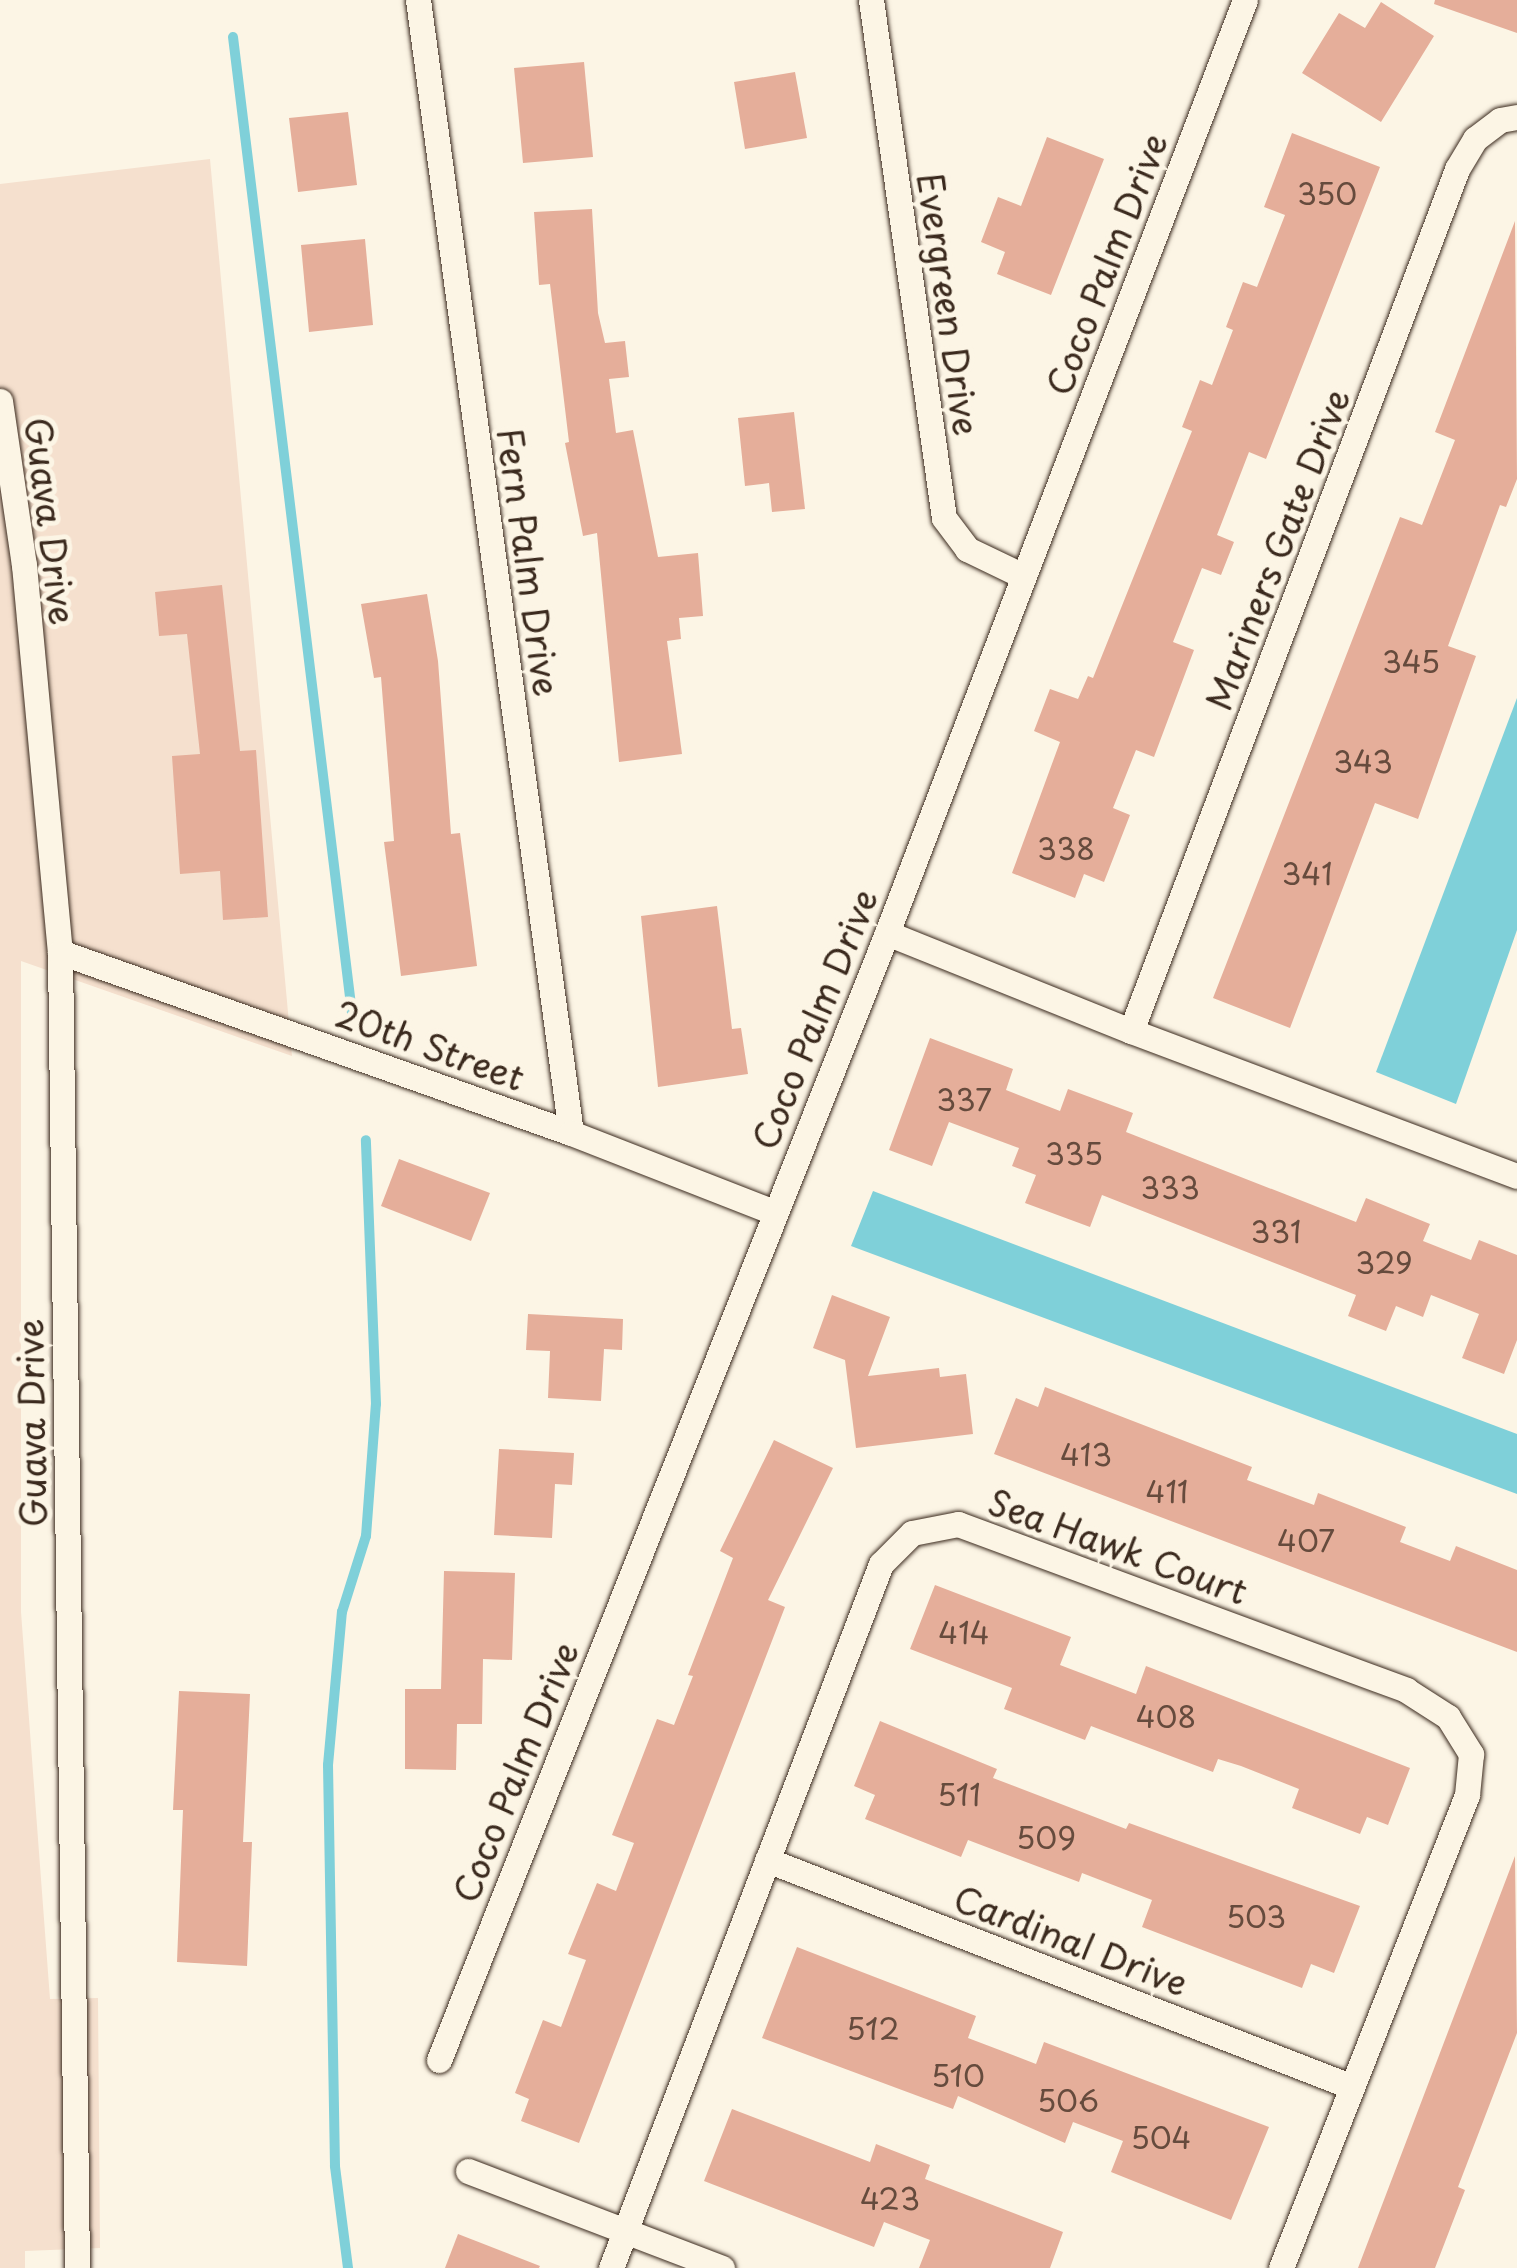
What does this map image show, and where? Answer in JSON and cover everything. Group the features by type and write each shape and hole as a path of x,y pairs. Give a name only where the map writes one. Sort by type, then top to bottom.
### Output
{"street":[{"name":"Fern Palm Drive","path":"418,0 571,1132"},
{"name":"Evergreen Drive","path":"871,0 944,518 967,548 1023,576"},
{"name":"Coco Palm Drive","path":"439,2060 887,932 1245,0"},
{"name":"Mariners Gate Drive","path":"1131,1031 1458,169 1475,139 1500,120 1517,116"},
{"name":"Guava Drive","path":"0,401 24,565 60,952 77,2268"},
{"path":"887,932 1131,1031 1517,1176"},
{"name":"20th Street","path":"60,952 571,1132 774,1212"},
{"name":"Sea Hawk Court","path":"611,2268 881,1564 912,1533 958,1524 1406,1690 1448,1717 1471,1754 1467,1794 1281,2268"},
{"name":"Cardinal Drive","path":"767,1860 1350,2086"},
{"path":"468,2171 722,2268"}],"shaded area":[{"path":"210,159 292,1056 21,961 21,1612 50,1999 98,1998 100,2248 25,2251 25,2268 0,2268 0,184"}],"water":[{"path":"1517,698 1517,930 1456,1104 1376,1072"},
{"path":"873,1191 1517,1434 1517,1494 851,1246"}],"building":[{"path":"1435,0 1517,0 1517,33 1434,4"},
{"path":"1381,2 1434,36 1381,122 1302,73 1339,13 1365,28"},
{"path":"584,62 593,157 523,163 514,68"},
{"path":"795,72 807,138 745,149 734,82"},
{"path":"348,112 357,185 298,192 289,118"},
{"path":"1292,133 1380,167 1266,459 1249,452 1217,535 1234,542 1221,575 1202,568 1173,642 1194,650 1154,757 1136,750 1113,808 1130,815 1104,882 1084,874 1075,898 1012,873 1060,742 1034,731 1050,689 1078,699 1088,676 1093,678 1192,431 1182,427 1200,380 1212,385 1233,330 1226,327 1243,282 1257,287 1285,215 1264,207"},
{"path":"1047,137 1104,159 1051,295 997,274 1005,252 981,242 998,197 1021,206"},
{"path":"592,209 598,313 605,343 625,341 629,377 609,379 616,433 633,430 658,557 698,553 703,616 679,618 681,639 667,641 682,754 619,762 597,533 583,536 565,443 569,442 550,284 539,285 534,212"},
{"path":"1515,221 1517,479 1506,507 1500,505 1448,646 1476,656 1418,819 1375,803 1290,1028 1213,998 1400,517 1422,525 1455,440 1435,432"},
{"path":"365,239 373,325 309,332 301,245"},
{"path":"794,412 805,509 772,512 769,483 745,486 738,418"},
{"path":"222,585 240,751 256,750 268,917 223,920 220,871 180,874 172,756 200,754 187,634 159,636 155,592"},
{"path":"427,594 438,661 451,834 460,833 477,966 401,976 384,842 394,841 381,677 374,678 361,604"},
{"path":"717,906 732,1029 741,1028 748,1074 658,1087 641,916"},
{"path":"930,1038 1013,1069 1006,1090 1060,1111 1068,1089 1133,1113 1126,1132 1356,1222 1366,1198 1430,1224 1423,1241 1471,1260 1479,1240 1517,1255 1517,1340 1504,1374 1462,1358 1479,1314 1431,1295 1423,1317 1396,1306 1386,1331 1348,1316 1356,1295 1102,1195 1090,1227 1025,1203 1036,1175 1012,1166 1019,1148 949,1122 932,1166 889,1150"},
{"path":"399,1159 490,1193 471,1241 381,1206"},
{"path":"832,1295 890,1317 868,1376 939,1368 940,1377 966,1374 973,1434 856,1448 845,1360 813,1348"},
{"path":"528,1314 623,1319 622,1350 604,1349 601,1401 548,1398 550,1351 526,1350"},
{"path":"1045,1387 1252,1467 1247,1480 1314,1505 1318,1493 1406,1527 1400,1542 1450,1561 1456,1546 1517,1570 1517,1652 994,1454 1016,1398 1038,1407"},
{"path":"774,1440 833,1468 768,1600 785,1607 579,2143 521,2121 529,2099 515,2093 543,2020 561,2027 586,1960 568,1954 597,1883 616,1891 634,1843 612,1835 657,1719 674,1725 693,1676 688,1675 733,1558 720,1551"},
{"path":"499,1449 574,1453 572,1485 555,1484 552,1538 494,1535"},
{"path":"444,1571 515,1573 512,1660 483,1659 482,1724 457,1724 456,1770 405,1769 405,1689 441,1689"},
{"path":"935,1585 1071,1637 1060,1665 1136,1694 1146,1666 1410,1768 1388,1825 1367,1817 1360,1834 1292,1808 1299,1789 1241,1766 1218,1759 1213,1772 1091,1726 1085,1740 1004,1709 1012,1688 910,1649"},
{"path":"179,1691 250,1694 243,1842 252,1842 247,1966 177,1962 183,1810 173,1810"},
{"path":"880,1721 997,1769 993,1778 1126,1829 1129,1823 1360,1906 1334,1973 1311,1964 1302,1988 1142,1927 1152,1900 1082,1873 1079,1882 968,1840 961,1857 865,1819 875,1795 854,1786"},
{"path":"1515,1856 1517,2033 1458,2187 1465,2190 1435,2268 1358,2268"},
{"path":"797,1947 976,2016 968,2038 1036,2064 1044,2042 1269,2127 1231,2220 1111,2172 1123,2141 1073,2122 1065,2143 958,2096 953,2109 762,2038"},
{"path":"732,2109 870,2162 876,2144 930,2165 925,2179 1063,2232 1050,2268 919,2268 930,2240 884,2222 874,2247 704,2181"},
{"path":"458,2234 540,2266 445,2268"}],"waterway":[{"path":"233,37 352,1013"},
{"path":"348,2268 335,2166 328,1765 342,1612 366,1536 376,1404 366,1140"}]}
